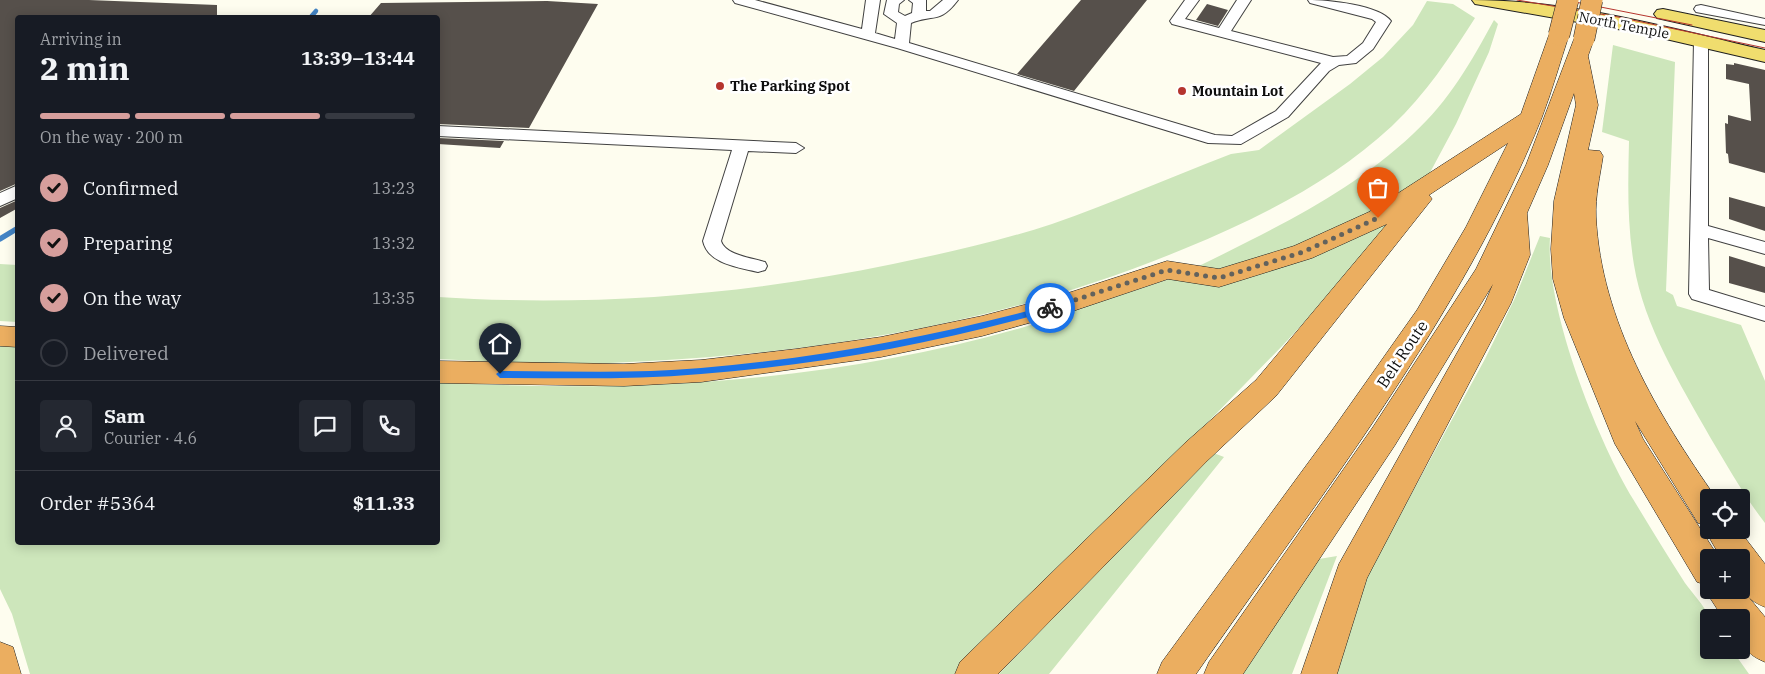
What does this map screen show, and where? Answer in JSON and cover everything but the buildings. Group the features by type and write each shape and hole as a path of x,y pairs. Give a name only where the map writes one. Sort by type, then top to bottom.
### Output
{"highway":[{"name":"Belt Route","path":"1175,674 1344,438 1427,317 1478,227 1531,117 1559,35 1568,0"},
{"name":"Belt Route","path":"1222,674 1400,412 1488,270 1537,165 1581,46 1604,2"},
{"path":"1581,46 1587,106 1595,128 1584,216 1593,279 1624,366 1648,418 1700,498"},
{"path":"1587,106 1566,201 1564,249 1566,279 1578,318 1630,444 1700,557"},
{"path":"440,372 624,375 700,371 881,347 982,326 1058,306 1167,270 1219,278 1303,252 1378,218 1531,117"},
{"path":"973,674 1196,452 1266,388 1437,179"},
{"path":"1319,674 1351,575 1498,303 1517,255 1515,210"},
{"path":"0,336 15,338"},
{"path":"1750,571 1765,592"},
{"path":"1729,599 1765,645"},
{"path":"0,659 3,674"}],"main road":[{"name":"North Temple","path":"1481,0 1560,12 1765,56"},
{"name":"North Temple","path":"1604,2 1763,29"}],"lane":[{"path":"740,0 902,46 1214,140 1235,141 1282,114 1324,68 1333,62"},
{"path":"868,36 873,0"},
{"path":"897,0 892,2 891,14 904,21"},
{"path":"916,0 920,1 919,15"},
{"path":"904,21 919,15 934,15 951,0"},
{"path":"1192,0 1178,21 1333,62 1351,60 1368,46 1384,21 1377,16 1315,0"},
{"path":"1222,33 1244,0"},
{"path":"1702,9 1763,29"},
{"path":"902,46 904,21"},
{"path":"1701,41 1699,294 1765,314"},
{"path":"440,131 741,147 796,148"},
{"path":"741,147 712,242 714,249 722,255 758,266"},
{"path":"0,200 15,192"},
{"path":"1700,230 1765,248"}],"green space":[{"path":"1427,1 1453,4 1475,18 1427,88 1392,126 1369,146 1320,181 1268,211 1186,248 1122,273 990,313 923,328 787,350 589,364 536,364 440,359 440,297 495,300 609,299 724,291 837,275 893,264 993,241 1052,224 1231,154 1259,150 1350,84 1383,57 1413,25"},
{"path":"1494,20 1498,24 1489,52 1456,124 1426,180 1369,252 1285,343 1140,492 955,674 30,674 12,614 0,589 0,343 15,344 15,545 440,545 440,382 584,386 732,380 878,361 950,346 1030,325 1172,278 1222,255 1315,206 1356,180 1413,134 1438,108 1468,66"},
{"path":"1613,45 1675,62 1666,291 1673,295 1677,306 1741,325 1765,381 1765,523 1750,502 1750,489 1741,489 1710,437 1655,332 1639,288 1634,265 1629,218 1629,141 1602,132"},
{"path":"1540,236 1550,238 1551,267 1556,300 1565,336 1576,372 1604,443 1633,499 1685,583 1704,609 1700,609 1700,659 1738,659 1749,674 1330,674 1358,592 1485,359 1515,298"},
{"path":"0,264 15,265 15,322 0,321"},
{"path":"1211,452 1224,457 1049,674 999,674"},
{"path":"1337,556 1292,674 1242,674 1319,559"}],"waterway":[{"path":"313,15 316,11"},
{"path":"0,239 15,230"}],"tram line":[{"path":"1517,0 1618,17 1765,48"},
{"path":"1565,0 1692,25"}],"way so far":[{"path":"1050,308 1167,270 1219,278 1303,252 1378,218"}],"place":[{"name":"The Parking Spot","path":"720,86"},
{"name":"Mountain Lot","path":"1182,91"}],"route":[{"path":"500,374 624,375 700,371 796,360 881,347 982,326 1050,308"}]}
